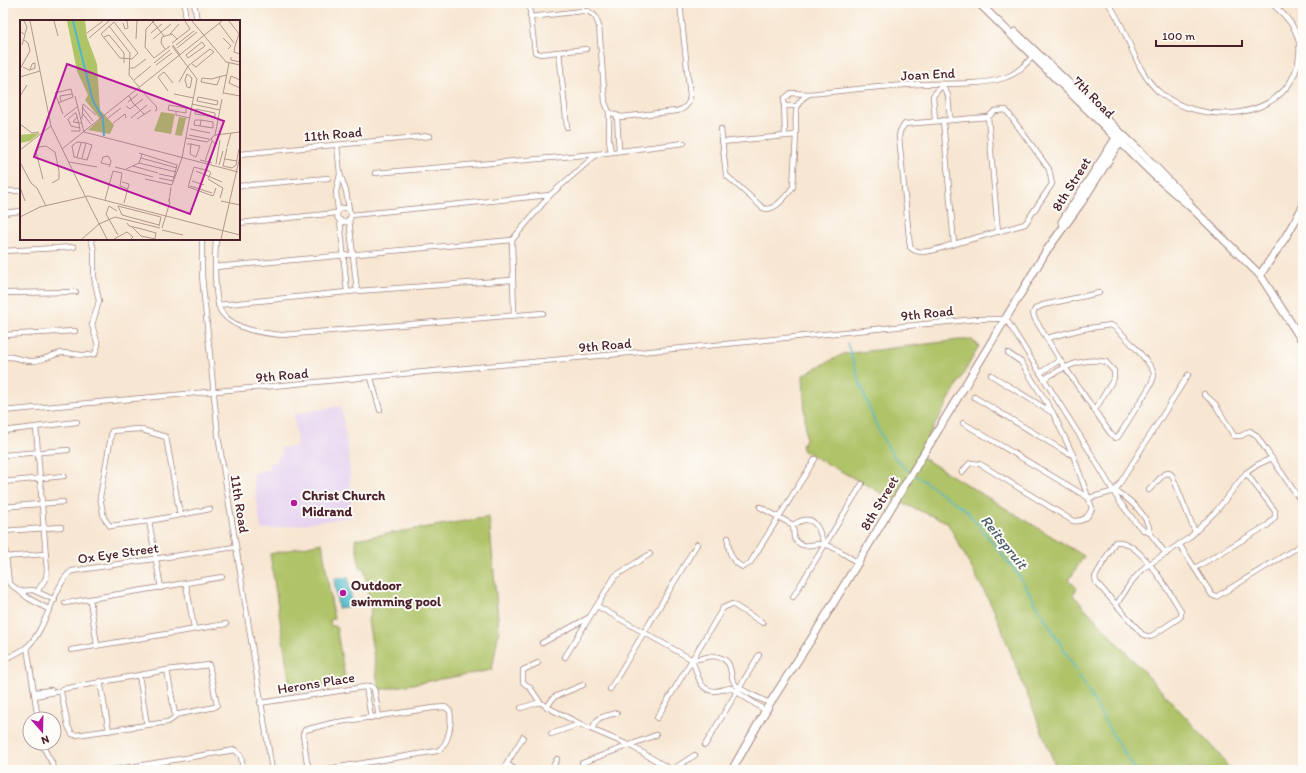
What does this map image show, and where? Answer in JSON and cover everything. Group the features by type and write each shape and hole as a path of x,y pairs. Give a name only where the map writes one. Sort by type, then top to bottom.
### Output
{"street":[{"path":"185,3 185,20"},
{"path":"194,3 197,20"},
{"path":"528,3 535,52 540,54 586,49"},
{"path":"610,112 617,116 677,111 684,109 688,104 690,96 680,3"},
{"name":"7th Road","path":"979,3 1036,54"},
{"name":"7th Road","path":"985,3 1121,138 1167,187 1192,208 1260,275 1303,342"},
{"path":"1108,3 1122,25 1144,72 1160,92 1180,105 1194,110 1229,113 1248,110 1268,102 1288,85 1295,75 1300,49 1296,34 1286,17 1271,3"},
{"path":"530,17 582,11 588,11 595,16 599,26 605,102 610,112 608,129 611,152"},
{"path":"559,52 567,127"},
{"name":"Joan End","path":"784,106 784,99 788,94 809,94 921,84 990,81 1004,78 1017,72 1036,54"},
{"path":"935,120 933,96 942,84 948,95 950,119"},
{"path":"721,129 727,178 763,208 768,210 773,208 793,187 796,106 802,98 809,94"},
{"path":"785,135 784,106 796,106"},
{"path":"1000,109 1009,113 1049,169 1052,179 1050,188 1028,221 1018,227 954,244 916,252 910,247 908,242 900,131 905,124 935,120 988,117 991,113 1000,109"},
{"path":"617,116 620,151"},
{"path":"988,117 998,232"},
{"path":"943,120 954,244"},
{"path":"722,142 796,135"},
{"name":"11th Road","path":"240,154 430,136"},
{"name":"8th Street","path":"732,770 770,703 814,635 1047,250 1121,138"},
{"path":"375,173 597,154 684,143"},
{"path":"337,145 340,174 346,191 349,209 357,291"},
{"path":"514,315 512,240 550,195 597,154"},
{"path":"340,174 336,192 337,212 340,220 347,292"},
{"path":"240,186 328,178"},
{"path":"3,191 20,192"},
{"path":"340,220 344,222 350,217 550,195"},
{"path":"1260,275 1285,238 1303,207"},
{"path":"240,223 337,212 343,208 349,209"},
{"path":"3,213 20,211"},
{"path":"3,358 12,357 31,362 61,353 78,353 89,356 97,352 98,345 92,325 99,301 94,277 94,250 91,240"},
{"name":"11th Road","path":"202,240 202,276 213,393 235,547 272,770"},
{"path":"216,240 215,267 218,305 222,313 236,325 282,335 543,313"},
{"path":"215,267 512,240"},
{"path":"3,251 74,247"},
{"path":"218,305 357,291 512,280"},
{"path":"3,293 76,292"},
{"path":"1047,338 1082,329 1111,325 1121,333 1152,370 1154,379 1118,436 1115,438 1110,433 1060,360 1033,315 1035,309 1065,299 1099,293"},
{"name":"9th Road","path":"3,411 213,393 977,319 1006,319"},
{"path":"1006,319 1115,491 1119,501 1136,523 1143,530 1150,533"},
{"path":"3,335 75,331"},
{"path":"962,472 970,463 980,464 1073,521 1082,520 1090,513 1092,508 1073,455 1053,413 1021,362 1008,353"},
{"path":"1040,373 1060,360"},
{"path":"1044,379 1066,367 1096,361 1106,362 1112,368 1114,378 1095,410"},
{"path":"991,375 1053,413"},
{"path":"964,423 1089,498 1115,491 1188,375"},
{"path":"371,378 380,410"},
{"path":"1204,394 1215,404 1234,436 1241,436 1248,432 1253,432 1303,504"},
{"path":"974,398 1073,455"},
{"path":"3,431 77,422"},
{"path":"36,427 46,554 46,575 37,592"},
{"path":"180,515 166,437 139,429 114,431 111,433 100,497 104,518 110,526 150,521 180,515 210,509"},
{"path":"3,455 68,450"},
{"path":"1116,605 1132,580 1150,564 1166,554 1194,532 1217,510 1246,473 1257,465 1272,458"},
{"path":"728,538 730,555 738,565 743,567 750,563 814,459"},
{"path":"1150,490 1164,474 1169,473 1172,475 1194,532"},
{"path":"1195,568 1268,525 1275,517 1274,511 1246,473"},
{"path":"3,482 64,476"},
{"path":"793,597 862,484"},
{"path":"1115,491 1124,496 1144,516 1150,533 1166,554"},
{"path":"3,507 63,502"},
{"path":"760,507 793,525"},
{"path":"793,525 805,520 814,522 819,528 824,544"},
{"path":"150,521 161,588"},
{"path":"793,525 794,538 801,545 806,546 824,544 858,563"},
{"path":"50,610 28,598 9,583 3,531 61,526"},
{"path":"1116,542 1140,553 1150,564 1179,608 1181,616 1147,637 1142,634 1116,605 1095,580 1095,576 1113,544 1116,542"},
{"path":"610,689 642,633 697,544"},
{"path":"1179,544 1216,597 1303,544"},
{"name":"Ox Eye Street","path":"3,660 27,647 38,633 65,577 72,571 235,547"},
{"path":"5,557 46,554"},
{"path":"565,658 615,576 650,554"},
{"path":"65,603 222,577"},
{"path":"186,584 194,628"},
{"path":"21,591 33,590 55,600"},
{"path":"90,600 97,645"},
{"path":"657,718 691,659 720,612 726,605 732,604 763,623"},
{"path":"597,606 642,633 691,659 699,660 712,656 721,658 732,670 734,682 770,703"},
{"path":"542,643 590,617"},
{"path":"71,650 194,628 226,624"},
{"path":"27,647 37,711"},
{"path":"705,745 759,654"},
{"path":"691,659 697,677 703,686 713,691 728,688 736,691 766,711"},
{"path":"538,663 523,670 523,682 531,689 540,702 547,707 580,724 631,746 672,770 695,754"},
{"path":"35,694 100,681 209,665 217,705 215,707 175,715 174,718 168,722 80,735 72,734 68,726 61,690"},
{"path":"168,670 175,715"},
{"path":"139,675 147,725"},
{"path":"100,681 109,731"},
{"path":"547,707 554,697 583,685"},
{"name":"Herons Place","path":"260,703 371,686 374,689 379,717"},
{"path":"366,687 371,718"},
{"path":"521,708 540,702"},
{"path":"312,770 307,763 303,737 305,730 332,723 433,708 448,708 451,714 446,744 443,748 437,751 321,770"},
{"path":"593,729 598,718 617,713"},
{"path":"551,734 580,724"},
{"path":"582,763 631,746 656,735"},
{"path":"503,770 523,737"},
{"path":"112,770 235,750 241,756 243,770"},
{"path":"45,751 52,763 53,770"},
{"path":"551,770 557,759"},
{"path":"507,764 516,770"}],"shaded area":[{"path":"341,406 349,458 352,517 261,530 253,473 269,469 269,463 277,462 278,456 282,455 281,448 297,446 294,414"}],"green space":[{"name":"Reitspruit","path":"960,340 972,340 979,346 918,455 1084,556 1069,580 1077,588 1073,595 1216,750 1230,770 1057,770 994,610 947,522 892,499 802,450 802,445 806,439 803,375 843,354"},
{"path":"489,517 499,630 492,670 379,690 368,620 371,610 364,568 360,568 355,539"},
{"path":"322,543 334,619 330,620 331,626 336,626 346,683 291,693 270,554"}],"water":[{"name":"Outdoor swimming pool","path":"348,577 353,606 338,608 334,579"}],"waterway":[{"name":"Reitspruit","path":"847,343 864,394 879,431 888,448 898,462 910,472"},
{"name":"Reitspruit","path":"915,475 966,510 1018,574 1075,668 1115,739 1136,770"}],"place":[{"name":"Christ Church Midrand","path":"294,503"},
{"name":"Outdoor swimming pool","path":"343,593"}]}
